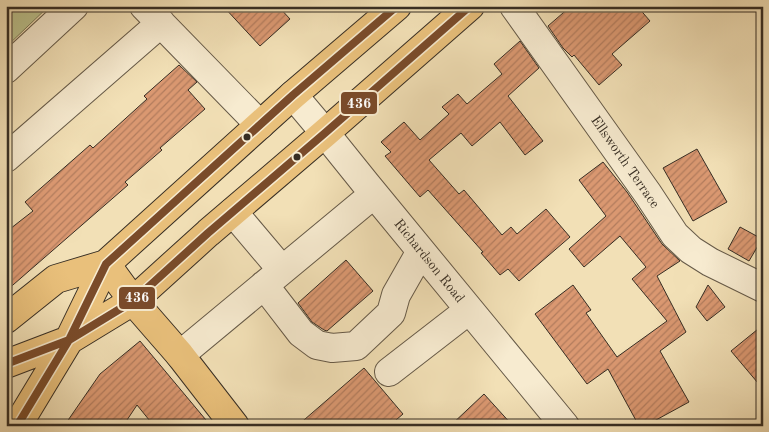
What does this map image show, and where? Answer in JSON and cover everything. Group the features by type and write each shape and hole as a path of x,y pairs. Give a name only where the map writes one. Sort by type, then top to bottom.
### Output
{"main road":[{"path":"17,426 68,340 106,264 292,95 397,6"},
{"path":"6,364 68,340 133,301 470,6"},
{"path":"106,264 133,301 180,354 235,426"},
{"path":"6,319 56,279 106,264"}],"street":[{"path":"6,69 74,6"},
{"name":"Ellsworth Terrace","path":"514,6 643,186 675,235 691,250 710,262 763,288"},
{"path":"6,158 153,15 260,125"},
{"name":"Richardson Road","path":"292,95 565,426"},
{"path":"180,354 374,194"},
{"path":"233,212 273,278 301,333 317,345 332,348 356,346 391,313 396,295 421,251"},
{"path":"389,372 469,310"}],"green space":[{"path":"6,6 49,6 6,47"}],"building":[{"path":"223,6 278,6 290,19 260,46"},
{"path":"571,6 637,6 650,21 612,54 622,65 599,85 574,55 572,57 563,48 548,26"},
{"path":"520,41 539,68 508,96 543,141 525,155 500,122 472,146 461,133 429,160 459,194 464,190 502,235 511,227 517,234 546,209 570,237 519,281 508,269 500,275 481,253 483,252 428,190 420,197 385,156 391,152 381,142 404,122 420,140 449,114 442,107 458,94 467,104 502,74 494,64"},
{"path":"179,65 197,82 188,90 205,109 160,148 162,150 125,182 128,185 6,291 6,232 33,211 25,202 90,145 93,148 147,99 144,96"},
{"path":"697,149 727,202 693,221 663,168"},
{"path":"603,162 627,192 662,244 680,261 657,276 686,332 660,351 689,402 645,426 639,426 608,369 587,384 535,314 573,285 591,310 586,313 617,357 667,321 632,279 646,267 620,236 584,267 569,249 606,216 579,180"},
{"path":"740,227 762,239 749,261 728,249"},
{"path":"346,260 373,291 327,331 312,322 298,303"},
{"path":"708,285 725,307 707,321 696,307"},
{"path":"763,325 763,389 731,351"},
{"path":"140,341 211,426 154,426 137,405 123,426 64,426 100,374"},
{"path":"364,368 403,414 389,426 297,426"},
{"path":"484,394 513,426 450,426"}],"transit line":[{"name":"436","path":"17,426 69,340 106,264 293,95 397,6"},
{"name":"436","path":"6,364 69,340 133,301 208,233 470,6"}]}
